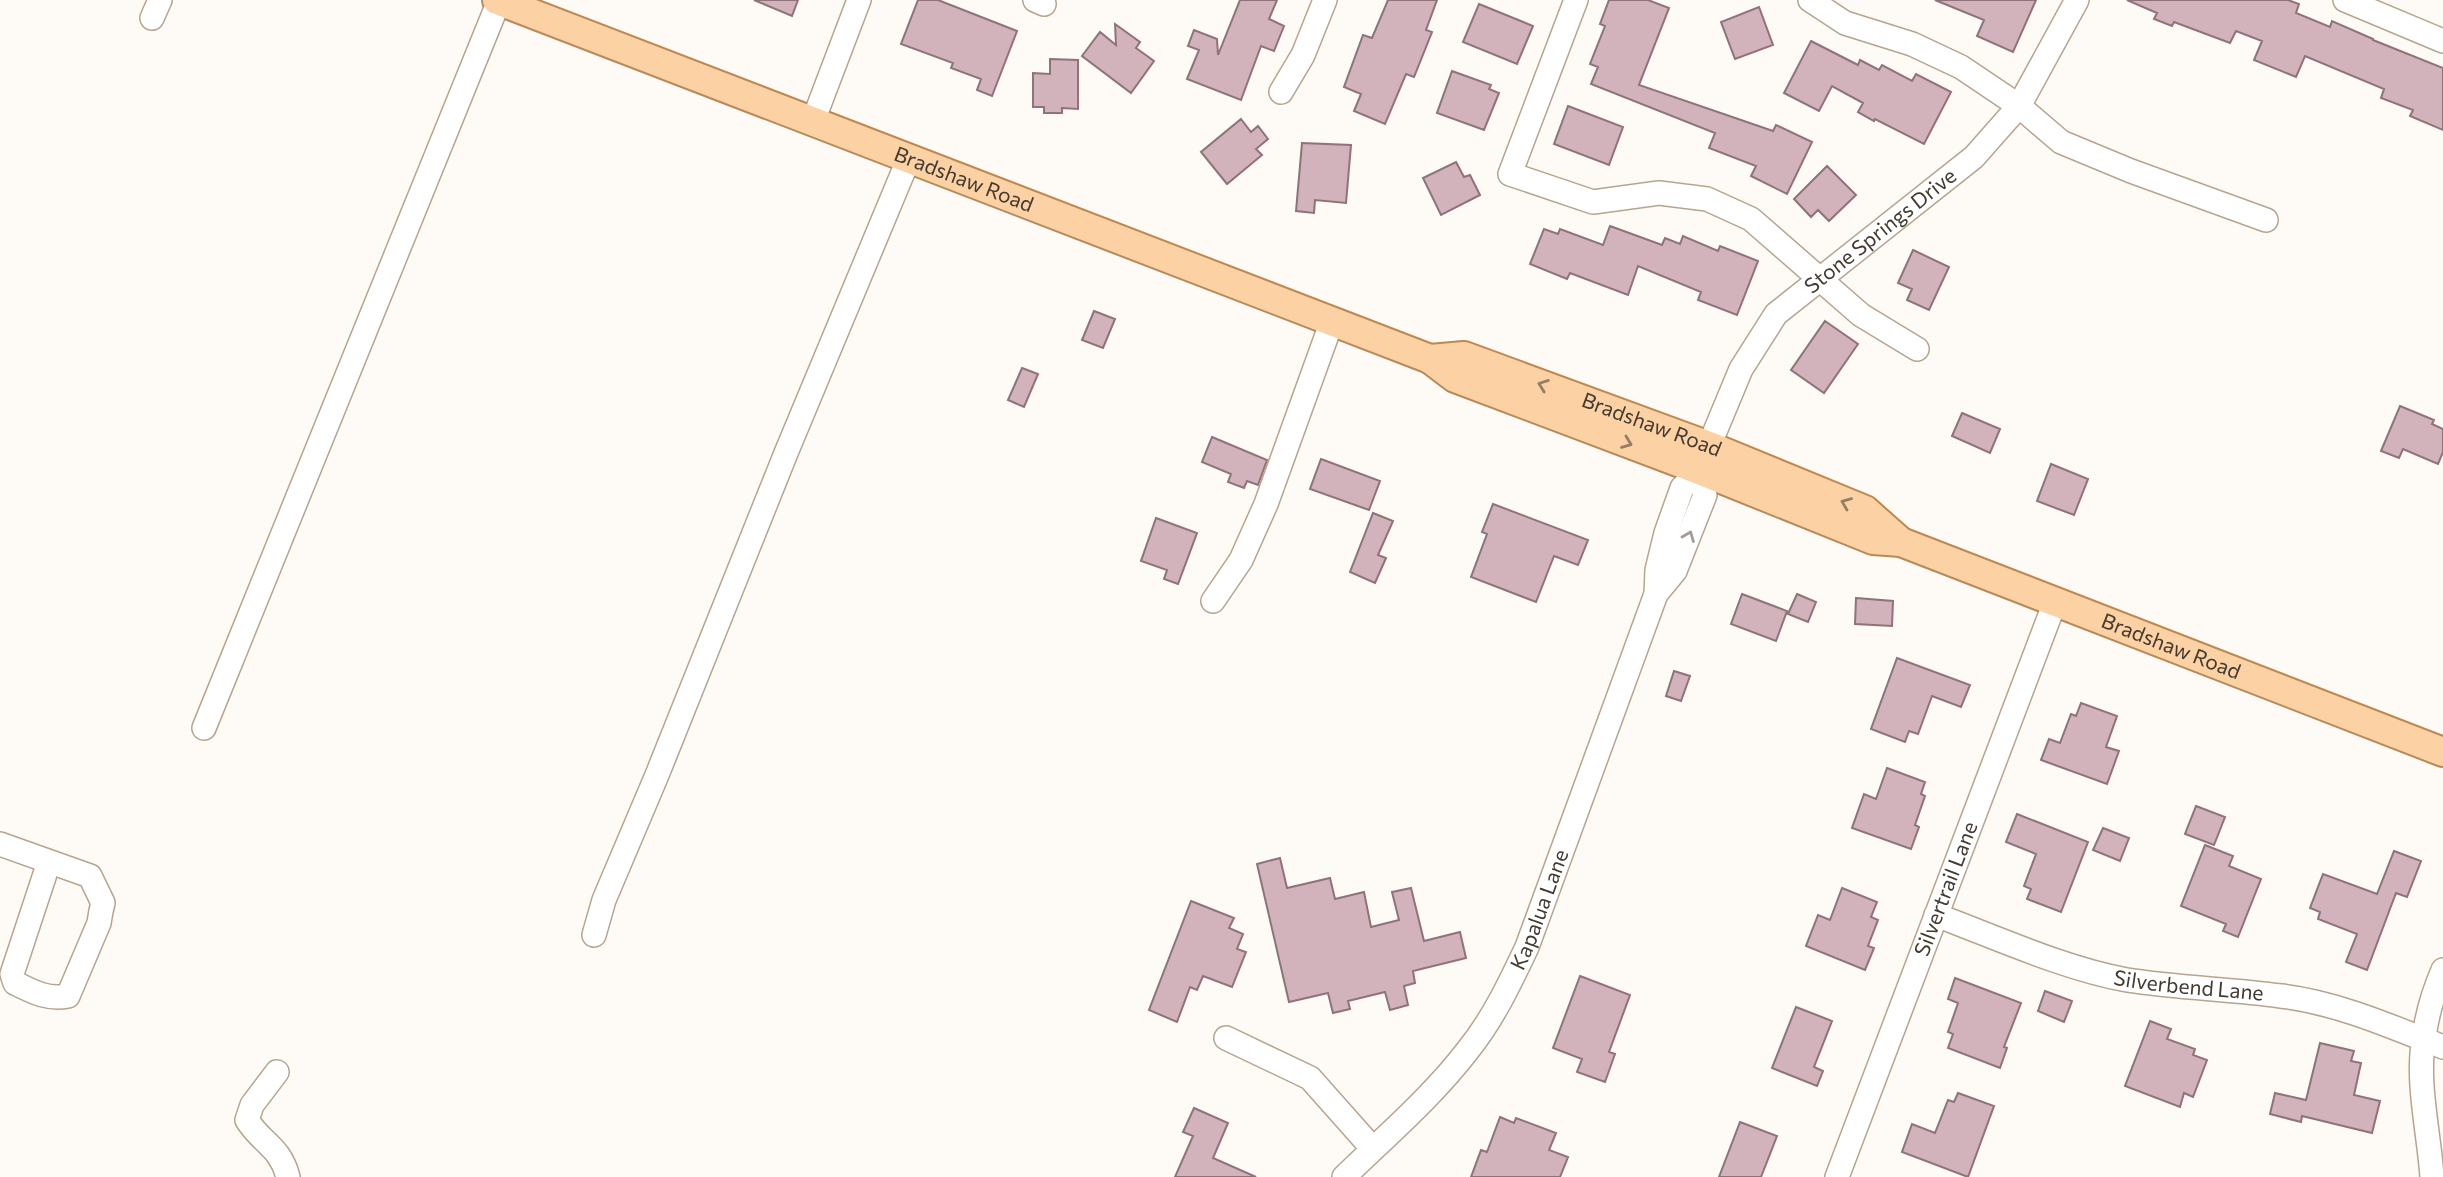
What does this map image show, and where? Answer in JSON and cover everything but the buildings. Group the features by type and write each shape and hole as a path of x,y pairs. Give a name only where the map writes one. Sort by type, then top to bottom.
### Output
{"main road":[{"name":"Bradshaw Road","path":"498,0 1430,359 1455,378 1704,458 1873,540 1901,542 2443,752"}],"street":[{"path":"204,728 498,0"},
{"path":"813,121 859,0"},
{"path":"1281,92 1303,55 1325,0"},
{"path":"1576,0 1510,174 1593,202 1659,193 1707,199 1751,219 1861,315 1917,349"},
{"path":"1811,0 1846,23 1912,44 1961,67 2020,106 2062,142 2131,171 2266,220"},
{"name":"Stone Springs Drive","path":"1704,458 1741,369 1776,314 1974,156 2020,106 2077,0"},
{"path":"2345,0 2443,41"},
{"path":"594,935 604,900 909,158"},
{"path":"1213,601 1241,560 1266,503 1332,321"},
{"name":"Kapalua Lane","path":"1344,1177 1435,1089 1468,1051 1505,994 1527,947 1656,594 1675,570 1705,495 1704,458"},
{"name":"Silvertrail Lane","path":"1838,1177 2055,603"},
{"path":"0,844 90,876 103,903 99,923 68,996 56,998 34,993 15,983 12,974 49,862"},
{"name":"Silverbend Lane","path":"1936,915 2083,969 2126,979 2282,996 2325,1004 2433,1043"},
{"path":"2432,1177 2422,1080 2433,1043 2434,993 2443,970"},
{"path":"1226,1038 1310,1078 1373,1149"},
{"path":"277,1072 251,1105 247,1120 277,1151 288,1177"}]}
